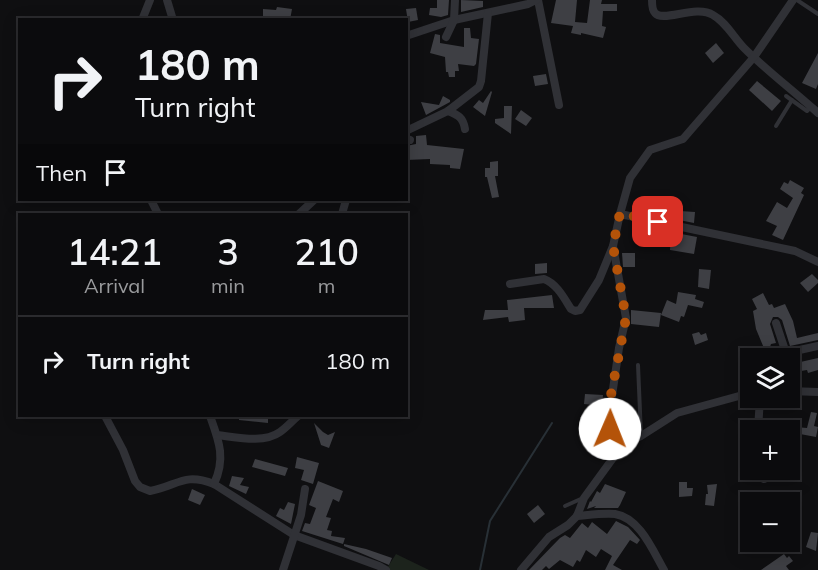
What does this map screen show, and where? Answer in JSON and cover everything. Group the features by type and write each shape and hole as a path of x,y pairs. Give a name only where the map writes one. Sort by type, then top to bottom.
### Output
{"street":[{"path":"142,18 150,0"},
{"path":"167,0 172,18"},
{"path":"446,37 454,20 455,0"},
{"path":"408,35 454,20 518,7 537,0 559,105"},
{"path":"652,0 654,13 663,17 694,10 707,11 717,17 754,57 815,110"},
{"path":"510,284 544,279 550,281 571,309 580,310 599,280 613,246 630,178 650,150 683,139 754,57 795,0"},
{"path":"408,137 479,87 482,81 488,13"},
{"path":"448,111 460,116 464,121 465,129"},
{"path":"300,213 313,201"},
{"path":"620,213 795,251 818,262"},
{"path":"613,246 626,318 619,348 608,423 614,434 624,443"},
{"path":"776,323 786,353 818,346"},
{"path":"800,391 818,392"},
{"path":"521,570 549,537 568,525 577,516 584,498 624,443 641,436 677,413 740,396"},
{"path":"106,417 120,442 135,481 140,487 150,491 188,478 201,479 214,484 294,535 386,570"},
{"path":"210,417 222,459 214,484"},
{"path":"217,435 269,437 279,433 297,417"},
{"path":"283,570 301,515 305,489"},
{"path":"577,516 613,514 621,516 632,523 645,537 664,570"}],"lane":[{"path":"795,0 818,14"},
{"path":"786,96 807,111 815,110"},
{"path":"776,126 792,100"},
{"path":"638,365 641,436"},
{"path":"566,506 584,498"}],"shaded area":[{"path":"396,554 429,570 386,570"}],"building":[{"path":"437,0 449,0 448,15 441,17 429,15 430,8 437,8"},
{"path":"461,0 483,1 483,7 461,12"},
{"path":"556,0 577,0 575,22 587,23 590,0 602,0 601,4 617,4 617,11 603,11 602,26 606,27 603,38 581,33 581,35 571,33 573,26 551,23"},
{"path":"277,7 292,9 290,18 263,18 263,9 276,10"},
{"path":"416,8 418,20 408,22 406,9"},
{"path":"464,28 470,28 471,38 479,39 476,64 474,66 458,64 459,71 455,71 455,77 449,77 446,72 445,57 430,53 435,34 440,35 440,43 464,47"},
{"path":"716,43 724,53 713,63 705,53"},
{"path":"818,53 818,84 816,89 802,83"},
{"path":"546,74 548,84 535,86 533,76"},
{"path":"757,81 781,101 772,111 749,90"},
{"path":"491,91 485,116 473,107 479,100 483,103"},
{"path":"443,96 450,102 426,115 421,102 439,105"},
{"path":"504,106 512,106 511,134 495,123 495,119 504,118"},
{"path":"521,110 532,118 526,126 515,119"},
{"path":"426,135 427,145 464,149 460,169 450,168 450,165 430,164 430,159 408,160 408,146 416,144 416,136"},
{"path":"498,161 498,176 495,176 499,197 492,198 487,177 485,177 485,168 490,168 490,162"},
{"path":"790,180 804,188 801,193 804,195 783,240 772,235 777,226 766,221 777,202 787,208 793,198 780,189 784,182 788,184"},
{"path":"680,211 695,212 694,223 679,220"},
{"path":"671,232 697,237 694,254 670,250"},
{"path":"622,253 635,253 635,267 623,267"},
{"path":"547,263 547,273 535,274 535,264"},
{"path":"699,269 711,270 709,289 698,287"},
{"path":"812,274 818,283 808,292 800,283"},
{"path":"678,292 696,295 695,299 704,302 702,308 688,305 684,317 681,316 679,322 661,315 667,300 676,304"},
{"path":"763,293 769,305 772,304 774,308 785,304 793,321 797,338 818,333 818,340 790,346 782,320 773,317 770,324 776,343 771,344 770,348 764,348 756,329 753,311 757,309 752,299"},
{"path":"552,295 554,308 524,308 525,320 509,322 508,317 483,320 485,310 508,310 507,300"},
{"path":"631,310 661,313 659,327 631,324"},
{"path":"699,332 701,335 706,333 708,340 695,345 692,334"},
{"path":"818,358 818,370 808,373 807,370 800,371 800,362"},
{"path":"585,394 603,395 602,406 584,404"},
{"path":"811,412 817,413 814,426 818,427 816,437 800,434 800,427 807,428"},
{"path":"239,417 268,417 268,423 239,420"},
{"path":"580,417 600,417 600,427 595,427 594,444 584,443 585,427 580,427"},
{"path":"616,417 636,419 634,427 615,423"},
{"path":"314,423 328,435 335,432 329,448 321,445"},
{"path":"297,457 319,463 313,484 301,480 304,470 295,468"},
{"path":"255,459 288,468 285,476 252,467"},
{"path":"232,476 244,478 240,485 249,487 246,494 229,486"},
{"path":"318,481 343,491 339,502 333,499 326,517 331,518 327,530 332,531 331,536 345,538 343,544 302,531 305,523 310,524 316,508 309,505"},
{"path":"679,482 687,482 687,488 693,488 692,496 679,497"},
{"path":"605,484 626,492 618,508 594,508 596,506 587,509 597,491 600,493"},
{"path":"717,484 714,506 705,505 706,494 708,494 707,485"},
{"path":"192,489 205,495 200,505 188,500"},
{"path":"288,502 295,504 291,524 276,516 280,508 284,510"},
{"path":"538,505 545,514 534,523 527,514"},
{"path":"616,521 628,527 640,540 637,544 630,540 613,565 622,570 605,570 612,556 601,549 596,557 586,550 580,562 577,560 573,567 560,560 549,569 546,566 542,570 529,570 560,538 565,535 570,538 582,523 588,528 592,522 607,534"},
{"path":"811,532 818,533 816,551 806,547"},
{"path":"344,544 392,558 389,565 344,546"},
{"path":"784,554 793,561 786,566 789,570 761,570"}],"waterway":[{"path":"480,570 490,521 552,423"}],"route":[{"path":"610,429 608,423 610,400 626,318 613,246 620,213 658,222"}]}
